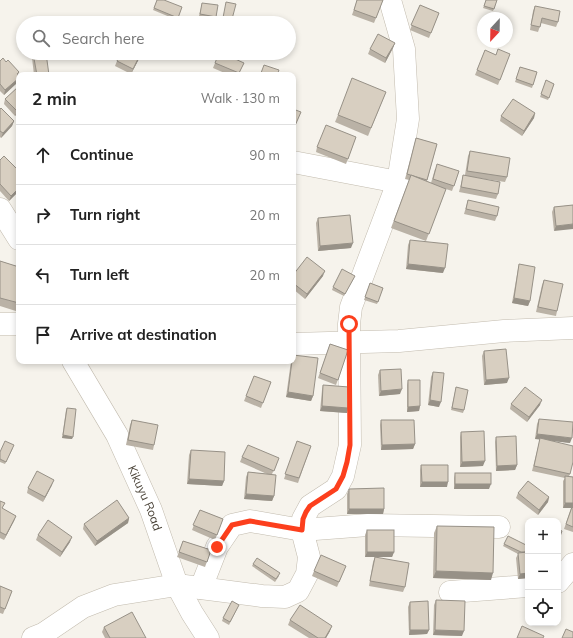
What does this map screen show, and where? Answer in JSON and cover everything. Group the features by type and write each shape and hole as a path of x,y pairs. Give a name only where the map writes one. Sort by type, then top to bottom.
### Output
{"street":[{"path":"33,638 43,634 83,607 114,595 177,585 262,596 285,597 298,591 307,574 309,557 302,530 303,519 310,506 336,489 343,476 347,462 350,445 349,324 351,307 398,182 408,119 404,49 390,0"},
{"path":"296,163 398,182"},
{"path":"0,209 16,234"},
{"path":"0,324 16,324"},
{"path":"296,344 399,341 504,331 573,328"},
{"name":"Kikuyu Road","path":"75,364 117,435 151,510 177,585 208,638"},
{"path":"201,588 217,547 232,525 250,521 302,530 368,525 499,527"},
{"path":"561,578 573,564"},
{"path":"450,592 525,586"}],"building":[{"path":"157,0 164,0 182,7 179,16 173,16 154,8"},
{"path":"357,0 383,0 376,18 354,10"},
{"path":"486,0 497,0 494,9 484,6"},
{"path":"226,2 236,4 233,16 223,16"},
{"path":"202,3 218,5 216,16 200,14"},
{"path":"420,5 439,13 431,33 411,25"},
{"path":"535,6 560,11 558,22 542,18 540,27 531,25"},
{"path":"378,34 395,43 386,58 370,49"},
{"path":"498,49 510,54 500,80 477,70 485,50 496,55"},
{"path":"3,58 6,62 8,60 19,72 16,72 16,81 5,90 0,84 0,61"},
{"path":"34,60 47,60 49,72 36,72"},
{"path":"118,60 138,60 133,69"},
{"path":"216,60 237,60 244,63 240,72 237,72 215,63"},
{"path":"264,65 279,70 278,72 261,72"},
{"path":"520,67 537,72 533,85 516,79"},
{"path":"352,78 386,92 371,128 338,115"},
{"path":"546,80 554,84 549,98 541,94"},
{"path":"16,89 16,110 5,99"},
{"path":"513,99 535,113 524,131 501,116"},
{"path":"1,108 14,121 3,133 0,131"},
{"path":"296,110 301,112 296,123"},
{"path":"326,125 356,137 348,159 317,147"},
{"path":"416,138 437,144 427,180 407,174"},
{"path":"470,151 510,158 507,177 467,171"},
{"path":"4,156 16,168 16,191 11,196 0,184 0,160"},
{"path":"437,164 459,171 454,186 433,179"},
{"path":"411,175 446,189 429,234 394,221"},
{"path":"463,175 500,182 498,194 461,187"},
{"path":"468,200 499,207 497,216 466,209"},
{"path":"573,205 573,224 556,226 554,207"},
{"path":"350,215 353,243 320,246 318,218"},
{"path":"410,240 448,244 445,268 408,264"},
{"path":"307,257 325,271 307,294 296,285 296,271"},
{"path":"0,261 16,266 16,302 0,298"},
{"path":"519,264 535,267 530,301 514,298"},
{"path":"342,269 355,276 345,294 333,287"},
{"path":"544,280 563,284 557,311 538,307"},
{"path":"370,283 383,288 378,302 365,297"},
{"path":"330,344 348,350 338,380 320,373"},
{"path":"506,349 509,378 486,380 484,351"},
{"path":"296,355 318,358 313,396 288,392 292,364 296,364"},
{"path":"401,369 402,389 381,391 380,370"},
{"path":"433,372 444,373 441,402 430,400"},
{"path":"254,376 271,382 263,403 246,396"},
{"path":"408,380 420,380 420,406 408,407"},
{"path":"323,385 349,387 348,408 322,406"},
{"path":"456,387 468,390 464,410 452,408"},
{"path":"525,387 542,400 529,417 511,404"},
{"path":"67,408 76,409 73,437 63,435"},
{"path":"539,419 573,422 572,438 537,434"},
{"path":"132,420 158,425 154,445 128,440"},
{"path":"381,420 414,420 415,444 382,445"},
{"path":"484,431 485,461 462,462 461,432"},
{"path":"516,436 517,465 497,466 496,437"},
{"path":"540,438 573,446 573,462 570,474 534,466"},
{"path":"5,441 14,445 6,462 0,459 0,452"},
{"path":"297,441 311,446 299,478 285,474"},
{"path":"248,445 279,458 274,471 242,457"},
{"path":"191,450 225,452 224,481 189,479"},
{"path":"421,465 448,465 448,482 422,482"},
{"path":"37,471 54,480 45,497 28,488"},
{"path":"248,472 276,475 274,496 246,494"},
{"path":"455,473 491,473 491,484 455,484"},
{"path":"565,476 573,477 573,503 565,503"},
{"path":"528,481 549,497 539,510 518,493"},
{"path":"384,488 384,509 349,509 349,489"},
{"path":"117,500 129,518 97,541 84,524"},
{"path":"0,501 5,503 2,508 16,516 6,535 0,532"},
{"path":"572,507 573,508 573,527 566,524"},
{"path":"200,510 223,519 217,535 193,525"},
{"path":"48,520 72,537 62,552 38,535"},
{"path":"437,526 494,527 493,573 436,571"},
{"path":"367,530 394,530 394,552 367,552"},
{"path":"508,536 525,544 525,552 521,552 504,544"},
{"path":"183,541 211,550 207,562 179,552"},
{"path":"525,552 525,573 520,574 518,553"},
{"path":"321,555 346,566 339,582 314,571"},
{"path":"375,557 409,563 405,587 370,581"},
{"path":"257,558 280,573 276,579 253,564"},
{"path":"0,586 12,591 5,609 0,607"},
{"path":"436,600 465,601 464,631 435,630"},
{"path":"232,601 239,605 230,622 223,618"},
{"path":"428,601 429,630 410,630 410,602"},
{"path":"300,605 332,626 325,638 318,638 290,620"},
{"path":"132,612 146,638 110,638 104,627"},
{"path":"522,626 544,636 543,638 517,638"},
{"path":"566,629 573,632 573,638 562,638"}],"route":[{"path":"217,547 232,525 250,521 302,530 303,519 310,506 336,489 343,476 350,445 349,324"}]}
